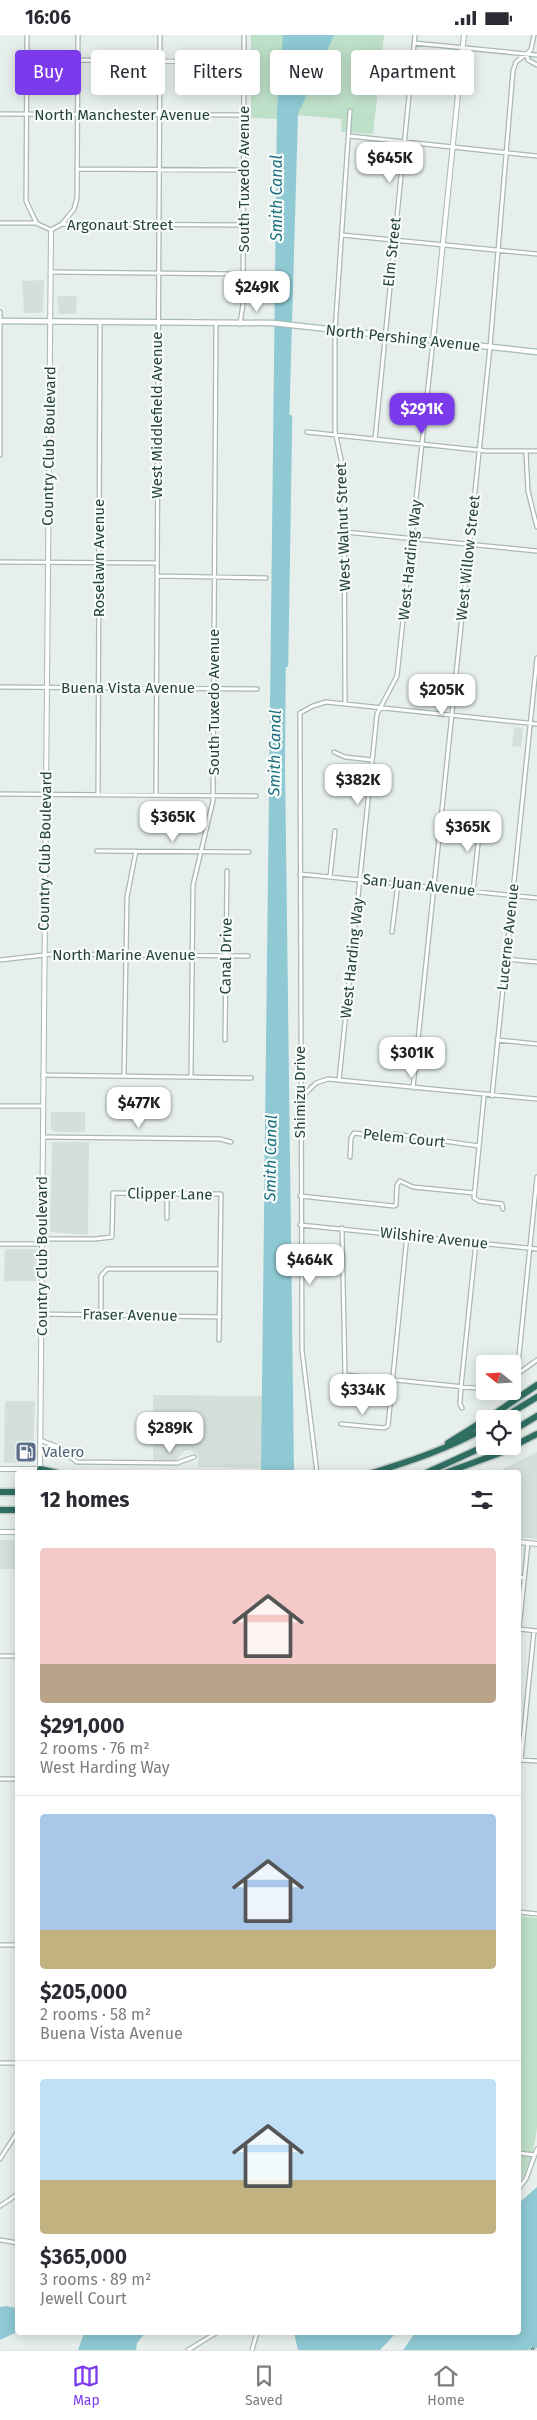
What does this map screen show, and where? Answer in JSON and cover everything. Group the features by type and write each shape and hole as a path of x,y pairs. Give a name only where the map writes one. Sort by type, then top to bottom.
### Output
{"highway":[{"path":"500,1410 537,1385"},
{"path":"516,1410 537,1397"},
{"path":"521,1426 537,1417"},
{"path":"433,1452 476,1425"},
{"path":"381,1470 433,1452 476,1432"},
{"path":"453,1470 500,1453 537,1434"},
{"path":"433,1470 476,1450"},
{"path":"0,1492 15,1492"},
{"path":"0,1510 15,1510"}],"main road":[{"name":"North Pershing Avenue","path":"0,321 273,323 537,352"}],"street":[{"path":"27,35 26,201 36,223"},
{"path":"78,35 78,50"},
{"name":"West Middlefield Avenue","path":"160,35 160,50"},
{"name":"South Tuxedo Avenue","path":"244,35 244,50"},
{"name":"Elm Street","path":"375,439 415,35"},
{"name":"West Harding Way","path":"339,1080 372,760 380,708 397,676 464,35"},
{"name":"West Willow Street","path":"413,1088 480,450 514,66 531,49 534,35"},
{"path":"414,43 537,55"},
{"path":"526,54 528,61 537,65"},
{"path":"62,224 74,209 77,169 77,95"},
{"name":"West Middlefield Avenue","path":"156,794 160,95"},
{"name":"South Tuxedo Avenue","path":"240,324 243,304 244,95"},
{"name":"West Walnut Street","path":"345,704 344,474 336,435 335,331 350,111"},
{"name":"North Manchester Avenue","path":"0,114 244,115"},
{"path":"348,136 537,156"},
{"path":"77,169 244,170"},
{"name":"Argonaut Street","path":"0,223 36,223 51,230 62,224 244,225"},
{"name":"Country Club Boulevard","path":"40,1470 51,230"},
{"path":"342,235 537,254"},
{"path":"51,272 243,274"},
{"path":"0,312 0,455"},
{"name":"Roselawn Avenue","path":"98,794 100,323"},
{"name":"South Tuxedo Avenue","path":"191,1077 193,885 200,852 212,814 213,795 216,324"},
{"path":"307,432 480,450 537,451"},
{"path":"526,452 528,491 537,527"},
{"path":"344,532 469,546 537,551"},
{"path":"0,562 157,563"},
{"path":"157,576 266,578"},
{"name":"Lucerne Avenue","path":"492,1096 537,658"},
{"name":"Buena Vista Avenue","path":"0,687 257,689"},
{"name":"Shimizu Drive","path":"317,1470 302,1350 300,1225 300,733 302,711 323,703 345,704"},
{"path":"345,704 537,724"},
{"path":"334,752 345,757 372,760"},
{"path":"0,794 256,796"},
{"path":"473,891 481,816"},
{"path":"330,876 335,831"},
{"path":"97,851 249,852"},
{"path":"124,1076 127,897 136,851"},
{"name":"Canal Drive","path":"225,1040 227,871"},
{"name":"San Juan Avenue","path":"300,874 537,897"},
{"path":"392,932 398,883"},
{"name":"North Marine Avenue","path":"0,960 44,955 248,956"},
{"path":"506,959 537,962"},
{"path":"497,1040 537,1044"},
{"path":"43,1075 251,1078"},
{"path":"300,1098 320,1081 339,1080 484,1096 537,1099"},
{"path":"484,1096 474,1193 476,1200 502,1204 503,1209"},
{"path":"0,1106 43,1106"},
{"name":"Pelem Court","path":"350,1157 351,1138 354,1133 384,1137 395,1134 479,1146"},
{"path":"43,1137 220,1139 232,1143"},
{"path":"519,1355 537,1177"},
{"path":"300,1196 394,1206 396,1205 397,1185 400,1181 414,1187 474,1193"},
{"name":"Clipper Lane","path":"42,1242 112,1237 113,1193 221,1195 221,1269"},
{"path":"167,1194 167,1218"},
{"name":"Wilshire Avenue","path":"300,1225 537,1249"},
{"path":"342,1228 344,1372 347,1375 476,1388"},
{"path":"341,1423 384,1428 388,1426 407,1235"},
{"path":"0,1244 42,1242"},
{"path":"462,1408 460,1404 461,1387 476,1242"},
{"path":"101,1315 101,1276 104,1270 110,1268 221,1269 219,1340"},
{"name":"Fraser Avenue","path":"41,1314 220,1317"},
{"path":"521,1372 537,1360"},
{"path":"40,1440 58,1447 72,1460 82,1463 176,1463 194,1457"},
{"path":"0,1469 20,1470"},
{"path":"0,1532 15,1532"},
{"path":"521,1542 537,1544"},
{"path":"521,1608 528,1543"},
{"path":"521,1629 536,1631 521,1752"},
{"path":"0,1656 15,1656"},
{"path":"521,1760 537,1761"},
{"path":"0,1779 15,1779"},
{"path":"521,1912 537,1914"},
{"path":"0,1945 15,1945"},
{"path":"0,2063 15,2063"},
{"path":"0,2159 15,2136"},
{"path":"521,2185 526,2179 537,2149"},
{"path":"0,2151 6,2151"},
{"path":"521,2153 535,2155"},
{"path":"1,2204 15,2196"},
{"path":"0,2241 15,2243"},
{"path":"188,2350 213,2335"},
{"path":"252,2350 257,2335"}],"shaded area":[{"path":"44,280 43,310 40,313 24,313 22,281"},
{"path":"57,296 77,296 76,314 59,314"},
{"path":"514,727 523,728 521,747 512,746"},
{"path":"51,1112 85,1112 85,1132 54,1132 51,1128"},
{"path":"52,1142 89,1142 88,1235 50,1232"},
{"path":"5,1249 36,1249 36,1281 4,1281"},
{"path":"153,1395 262,1396 262,1468 198,1467 198,1455 190,1450 184,1451 176,1460 153,1460"},
{"path":"5,1401 35,1401 33,1459 30,1463 4,1463"},
{"path":"537,1452 537,1539 521,1537 521,1470 501,1470"},
{"path":"0,1540 15,1540 15,1569 0,1569"}],"green space":[{"path":"251,35 384,35 382,50 351,50 351,95 377,95 373,134 341,132 342,119 296,115 281,119 251,118 251,95 260,95 260,50 251,50"},
{"path":"521,1916 537,1918 537,2127 535,2142 526,2171 521,2180"}],"water":[{"path":"283,35 334,35 327,50 282,50"},
{"path":"278,95 307,95 298,114 287,498 285,765 294,1470 261,1470 277,109"},
{"path":"537,2187 537,2348 526,2350 403,2350 414,2335 521,2335 521,2201"},
{"path":"0,2307 15,2308 15,2333 0,2340"},
{"path":"83,2335 143,2335 137,2343 136,2350 78,2350"},
{"path":"294,2335 394,2335 380,2350 298,2350"}],"waterway":[{"name":"Smith Canal","path":"286,665 290,417"}],"place":[{"name":"Valero","path":"26,1452"}]}
